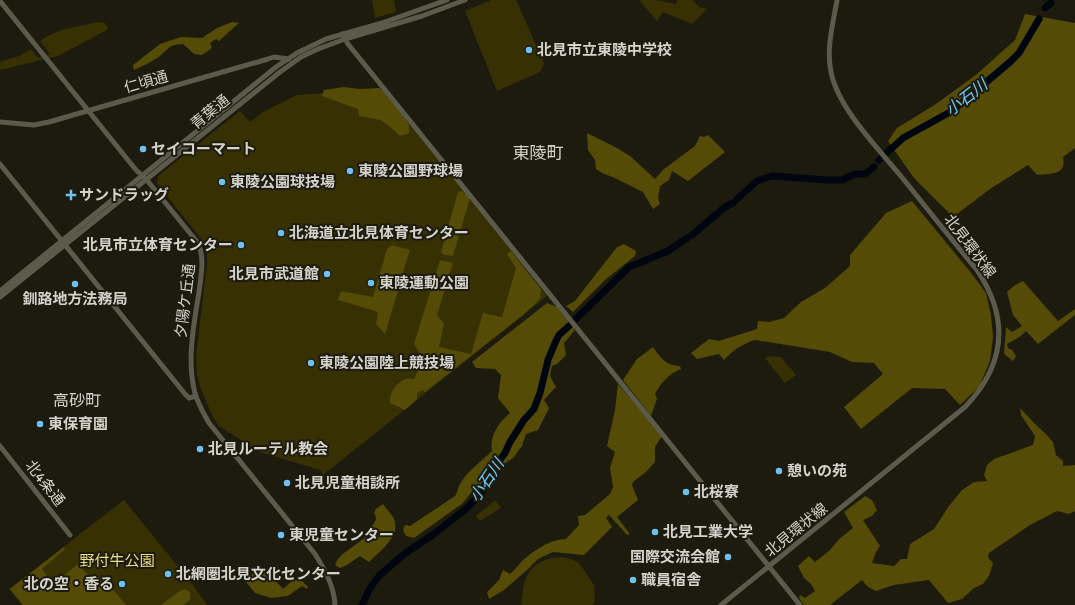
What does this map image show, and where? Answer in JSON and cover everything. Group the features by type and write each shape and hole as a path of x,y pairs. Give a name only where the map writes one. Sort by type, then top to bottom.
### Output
{"street":[{"name":"青葉通","path":"144,177 297,60 344,37 447,0"},
{"name":"青葉通","path":"0,291 63,243 276,67 297,53 316,43 422,16 465,0"},
{"name":"北見環状線","path":"721,605 770,567 965,407 978,394 992,369 997,350 999,329 997,313 985,282 977,270 865,133 840,98 831,72 829,55 830,39 837,0"},
{"name":"夕陽ケ丘通","path":"0,1 194,238 201,251 202,259 190,351 196,396 209,423 315,554 327,573 332,588 335,605"},
{"path":"344,37 800,605"},
{"name":"仁頃通","path":"0,122 34,125 49,122 274,57 297,60"},
{"path":"0,164 185,394 189,398 196,396"},
{"name":"青葉通","path":"0,298 63,243"},
{"name":"北4条通","path":"0,446 70,535"}],"green space":[{"path":"372,0 394,0 396,12 375,18"},
{"path":"491,0 516,0 544,63 540,72 497,91 465,11"},
{"path":"639,0 656,0 676,4 677,0 693,0 699,7 707,9 692,24 663,12 657,21"},
{"path":"98,22 105,23 108,28 107,30 58,56 0,70 0,62 19,56 31,49 38,58 50,54 40,41 54,33 68,28"},
{"name":"東陵運動公園","path":"381,89 547,296 323,475 320,470 260,452 219,426 212,415 200,387 197,374 196,356 207,253 203,241 157,184 158,176 240,111 250,122 263,112 297,95"},
{"path":"769,356 781,357 796,375 785,383 765,358"},
{"name":"野付牛公園","path":"124,500 193,585 207,605 22,605 9,589"},
{"path":"496,501 501,508 480,521 476,516"},
{"path":"563,557 579,563 594,585 595,602 592,605 522,605 525,581 532,569 536,565 548,559"}],"shaded area":[{"path":"1025,14 1075,23 1075,148 1063,157 1063,167 1057,172 1052,174 1037,175 1028,165 990,189 953,217 914,178 888,141 897,128 936,104 977,74 1015,40"},
{"path":"232,22 239,23 219,41 216,39 210,43 212,48 202,55 194,54 183,44 175,45 155,59 134,70 133,65 160,44 181,37 202,38 217,28"},
{"path":"344,87 360,89 379,88 404,117 409,125 409,133 400,136 380,120 359,116 358,109 322,96 324,90"},
{"path":"587,133 630,156 655,179 664,169 695,146 700,136 704,137 708,135 725,152 688,181 672,171 669,180 660,186 658,198 660,204 653,209 643,192 596,169 595,160 588,150"},
{"path":"462,191 470,198 453,256 444,255 441,252 458,192"},
{"path":"912,201 986,293 991,315 993,337 990,361 979,387 960,405 945,389 912,388 861,429 844,407 883,374 874,363 852,362 830,352 755,340 738,348 724,360 719,354 697,359 691,353 709,339 719,341 757,329 758,321 769,322 784,318 801,302 825,288 850,266 850,255 886,213"},
{"path":"624,244 636,251 635,256 605,280 573,312 566,306 575,301 617,247"},
{"path":"392,245 410,250 402,275 398,275 394,289 398,291 385,334 376,324 378,313 338,300 341,291 373,297 387,249"},
{"path":"511,251 541,289 540,299 523,315 425,392 423,390 417,393 417,399 405,410 390,403 392,392 396,386 405,379 414,379 424,359 414,344 440,260 453,263 437,315 444,324 439,347 471,354 483,313 502,317 516,268 507,254"},
{"path":"1023,281 1058,321 1075,309 1075,315 1038,344 1026,331 1021,336 1007,344 1008,348 1012,350 1016,356 1013,361 1004,354 1006,327 1012,332 1022,326 1013,315 1007,292 1015,285"},
{"path":"547,303 557,307 575,330 564,343 566,355 557,364 552,366 550,376 556,387 544,400 549,408 538,430 526,434 522,446 513,458 494,471 485,481 474,489 463,503 414,538 406,536 403,530 405,525 410,526 455,496 463,479 492,451 491,445 493,435 502,421 510,413 498,398 501,375 495,369 476,368 472,362"},
{"path":"653,347 667,363 680,366 681,369 669,376 657,390 655,394 657,399 651,416 623,380 637,359"},
{"path":"618,384 662,436 655,447 655,462 646,472 633,482 632,485 638,500 617,517 630,534 627,535 609,515 606,518 612,527 584,555 553,552 538,559 504,590 489,599 487,592 499,580 503,570 510,574 523,560 538,549 554,541 566,539 579,525 578,516 585,515 610,494 613,487 610,468 615,452 607,446 615,410"},
{"path":"1020,408 1053,442 1056,455 1063,461 1063,466 1075,465 1075,511 1069,514 1057,511 1030,525 989,553 988,557 993,563 989,576 983,584 974,588 962,599 948,603 929,580 894,585 876,591 868,587 862,580 830,605 804,605 799,598 800,595 805,598 815,591 811,584 804,578 798,566 809,556 815,562 853,528 844,512 865,496 872,500 877,510 872,516 863,520 880,546 872,563 894,566 901,559 907,559 910,544 934,529 949,506 962,490 974,482 987,481 984,475 987,465 994,459 1033,445 1035,436 1021,415"},
{"path":"383,504 393,517 395,524 393,536 389,542 369,562 360,556 340,568 335,565 337,560 345,552 368,534 370,528 376,520 374,513 376,509"},
{"path":"64,547 65,549 42,569 53,584 78,564 90,577 102,577 126,605 23,605 10,589"},
{"path":"264,569 283,589 292,581 300,579 308,587 307,589 302,586 288,596 271,598 255,593 246,582 254,572"},
{"path":"185,589 190,592 190,600 183,605 161,605 178,592"}],"waterway":[{"name":"小石川","path":"1051,3 1054,0"},
{"name":"小石川","path":"1045,8 1051,3"},
{"name":"小石川","path":"879,160 903,138 952,111 1010,62 1019,53 1039,19"},
{"name":"小石川","path":"737,199 757,181 772,176 842,180 855,174 865,174 874,167"},
{"name":"小石川","path":"692,235 725,207 733,203"},
{"name":"小石川","path":"576,319 629,267 668,251 687,238"},
{"name":"小石川","path":"362,605 370,588 379,576 404,554 434,534 467,508 481,493 490,473 505,453 524,420 534,409 540,393 548,360 555,343 559,335 569,326"}],"place":[{"name":"北見市立東陵中学校","path":"529,50"},
{"name":"セイコーマート","path":"143,149"},
{"name":"東陵公園野球場","path":"350,171"},
{"name":"東陵公園球技場","path":"222,182"},
{"name":"サンドラッグ","path":"71,195"},
{"name":"北海道立北見体育センター","path":"281,233"},
{"name":"北見市立体育センター","path":"241,245"},
{"name":"北見市武道館","path":"327,274"},
{"name":"東陵運動公園","path":"371,283"},
{"name":"釧路地方法務局","path":"75,284"},
{"name":"東陵公園陸上競技場","path":"311,363"},
{"name":"東保育園","path":"40,424"},
{"name":"北見ルーテル教会","path":"200,449"},
{"name":"憩いの苑","path":"779,471"},
{"name":"北見児童相談所","path":"287,483"},
{"name":"北桜寮","path":"686,492"},
{"name":"北見工業大学","path":"655,532"},
{"name":"東児童センター","path":"281,535"},
{"name":"国際交流会館","path":"728,557"},
{"name":"北網圏北見文化センター","path":"168,574"},
{"name":"職員宿舎","path":"633,580"},
{"name":"北の空・香る","path":"122,584"}],"district":[{"name":"東陵町","path":"538,153"},
{"name":"高砂町","path":"77,400"}]}
